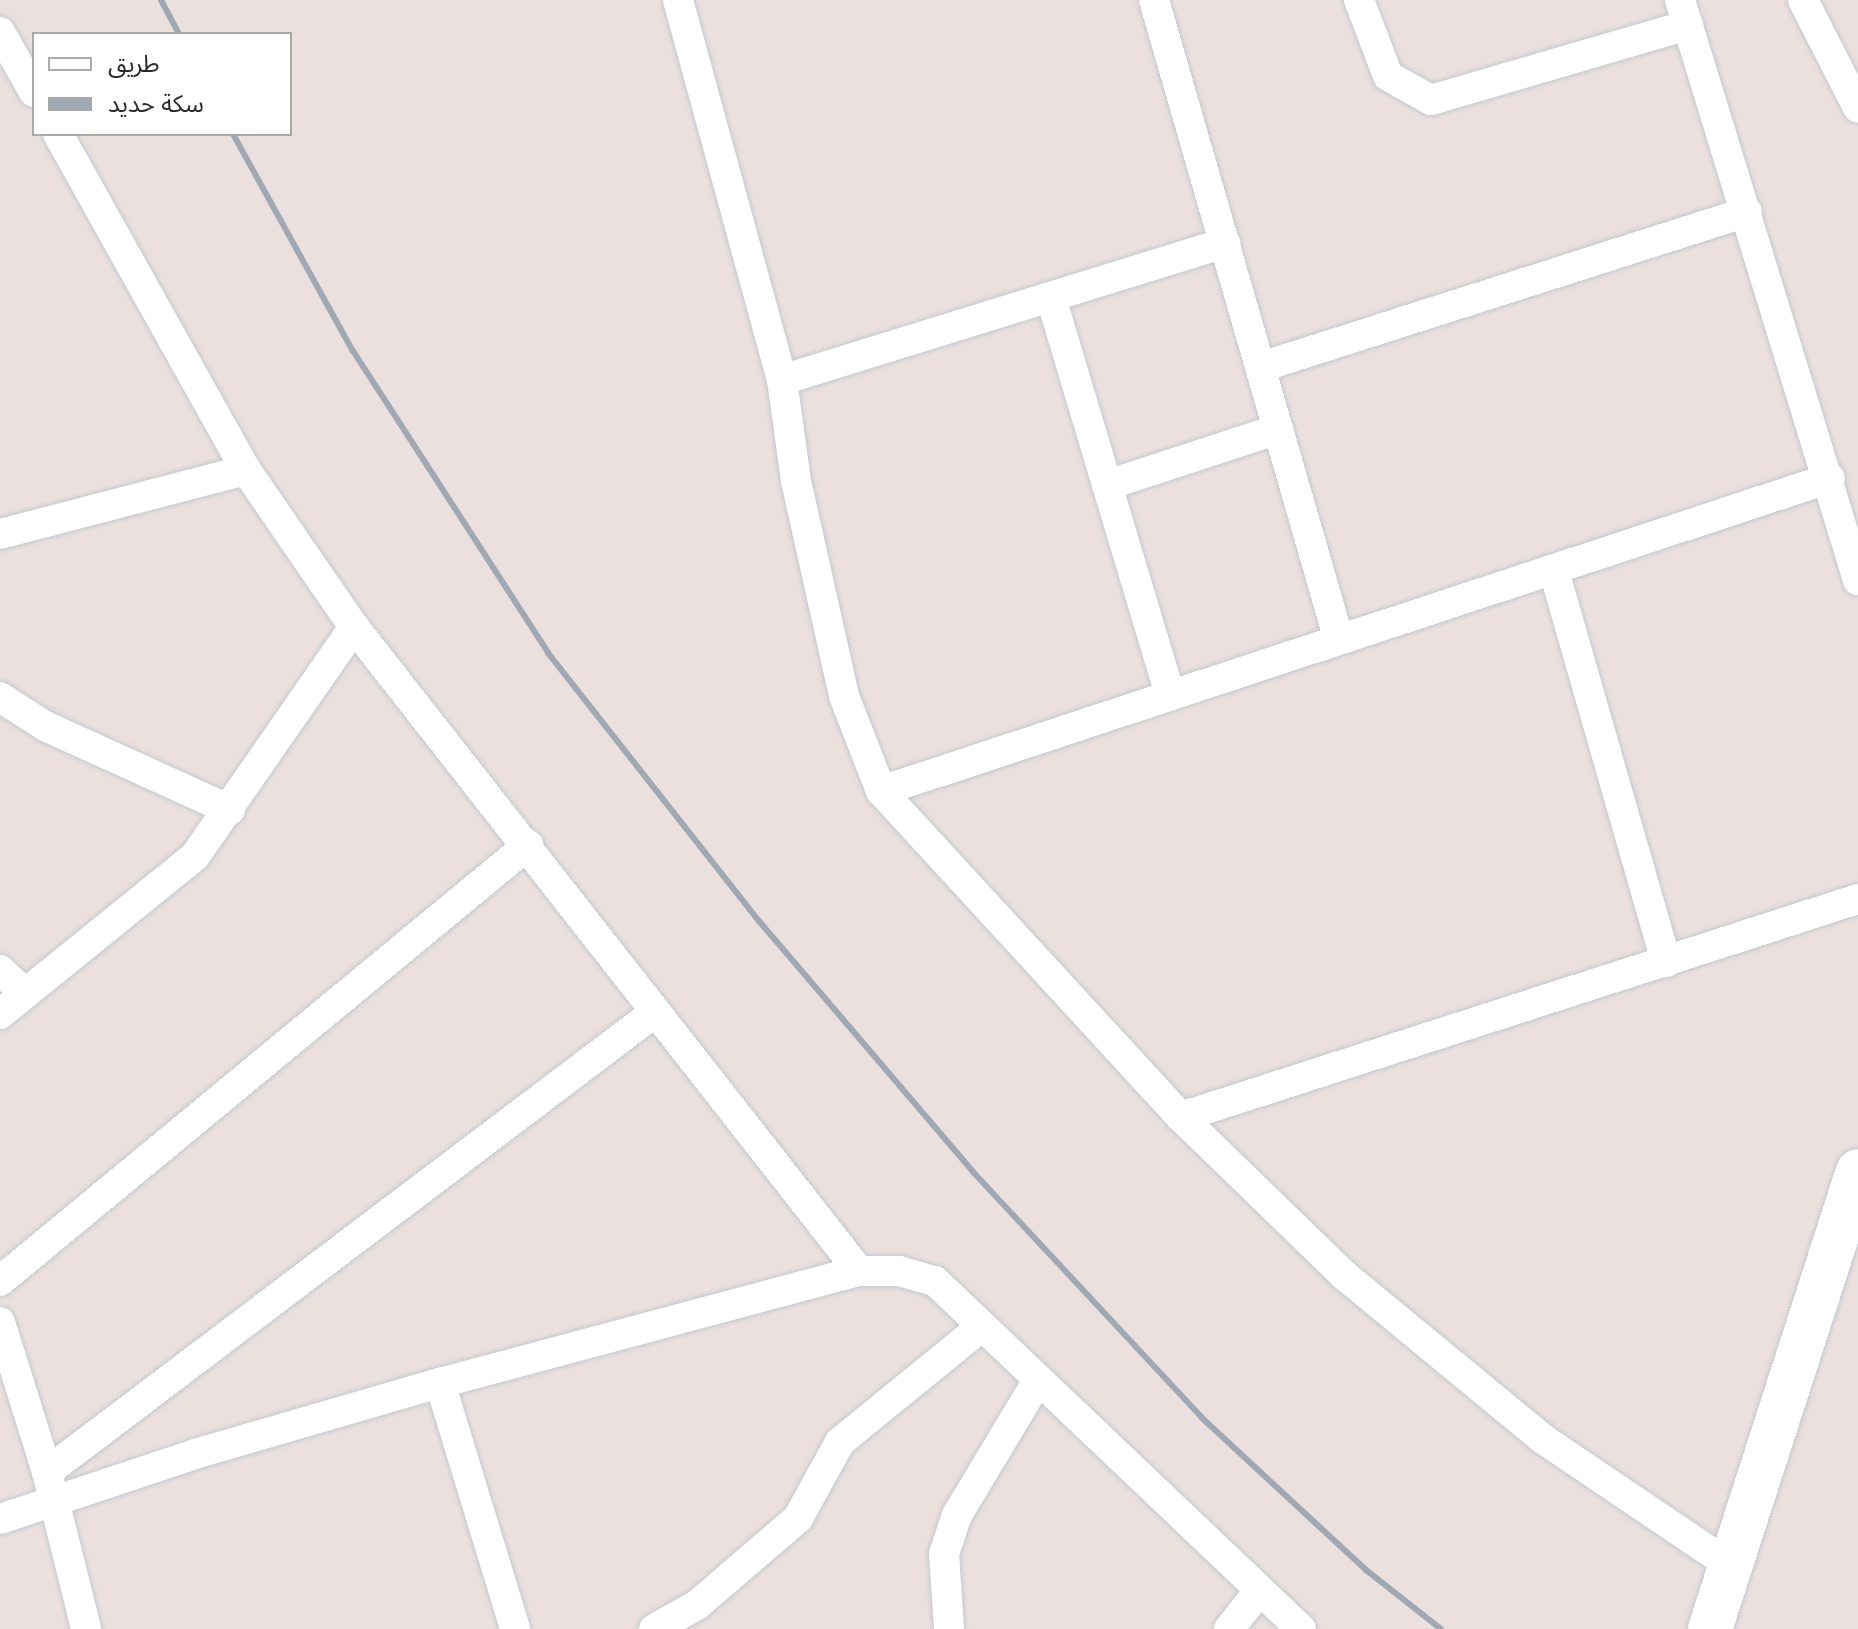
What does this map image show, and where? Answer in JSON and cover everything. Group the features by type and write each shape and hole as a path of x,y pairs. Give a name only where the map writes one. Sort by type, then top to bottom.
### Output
{"main road":[{"path":"1710,1629 1728,1564 1858,1171"}],"street":[{"path":"678,0 782,380 796,481 844,696 881,791 1181,1117 1344,1275 1543,1439 1728,1564"},
{"path":"1154,0 1339,640"},
{"path":"1359,0 1388,76 1431,100 1684,12 1830,478 1858,580"},
{"path":"1803,0 1858,108"},
{"path":"2,40 32,89"},
{"path":"59,136 246,470 354,627 528,845 654,1013 859,1271"},
{"path":"1261,367 1747,212"},
{"path":"782,380 1225,243"},
{"path":"1051,298 1170,694"},
{"path":"1107,485 1278,429"},
{"path":"0,534 246,470"},
{"path":"881,791 1830,478"},
{"path":"1554,571 1666,962"},
{"path":"0,1014 195,856 230,810 354,627"},
{"path":"0,697 45,726 230,810"},
{"path":"0,1281 528,845"},
{"path":"1181,1117 1858,899"},
{"path":"0,970 24,992"},
{"path":"47,1472 654,1013"},
{"path":"0,1519 440,1383 859,1271 899,1271 935,1281 1301,1629"},
{"path":"0,1322 47,1472 86,1629"},
{"path":"654,1629 697,1605 798,1518 840,1442 982,1326"},
{"path":"949,1629 944,1554 957,1515 1038,1380"},
{"path":"440,1383 515,1629"},
{"path":"1229,1629 1259,1591"}],"railway":[{"path":"161,0 178,32"},
{"path":"234,136 353,351 548,653 759,921 973,1172 1202,1418 1366,1570 1441,1629"}]}
